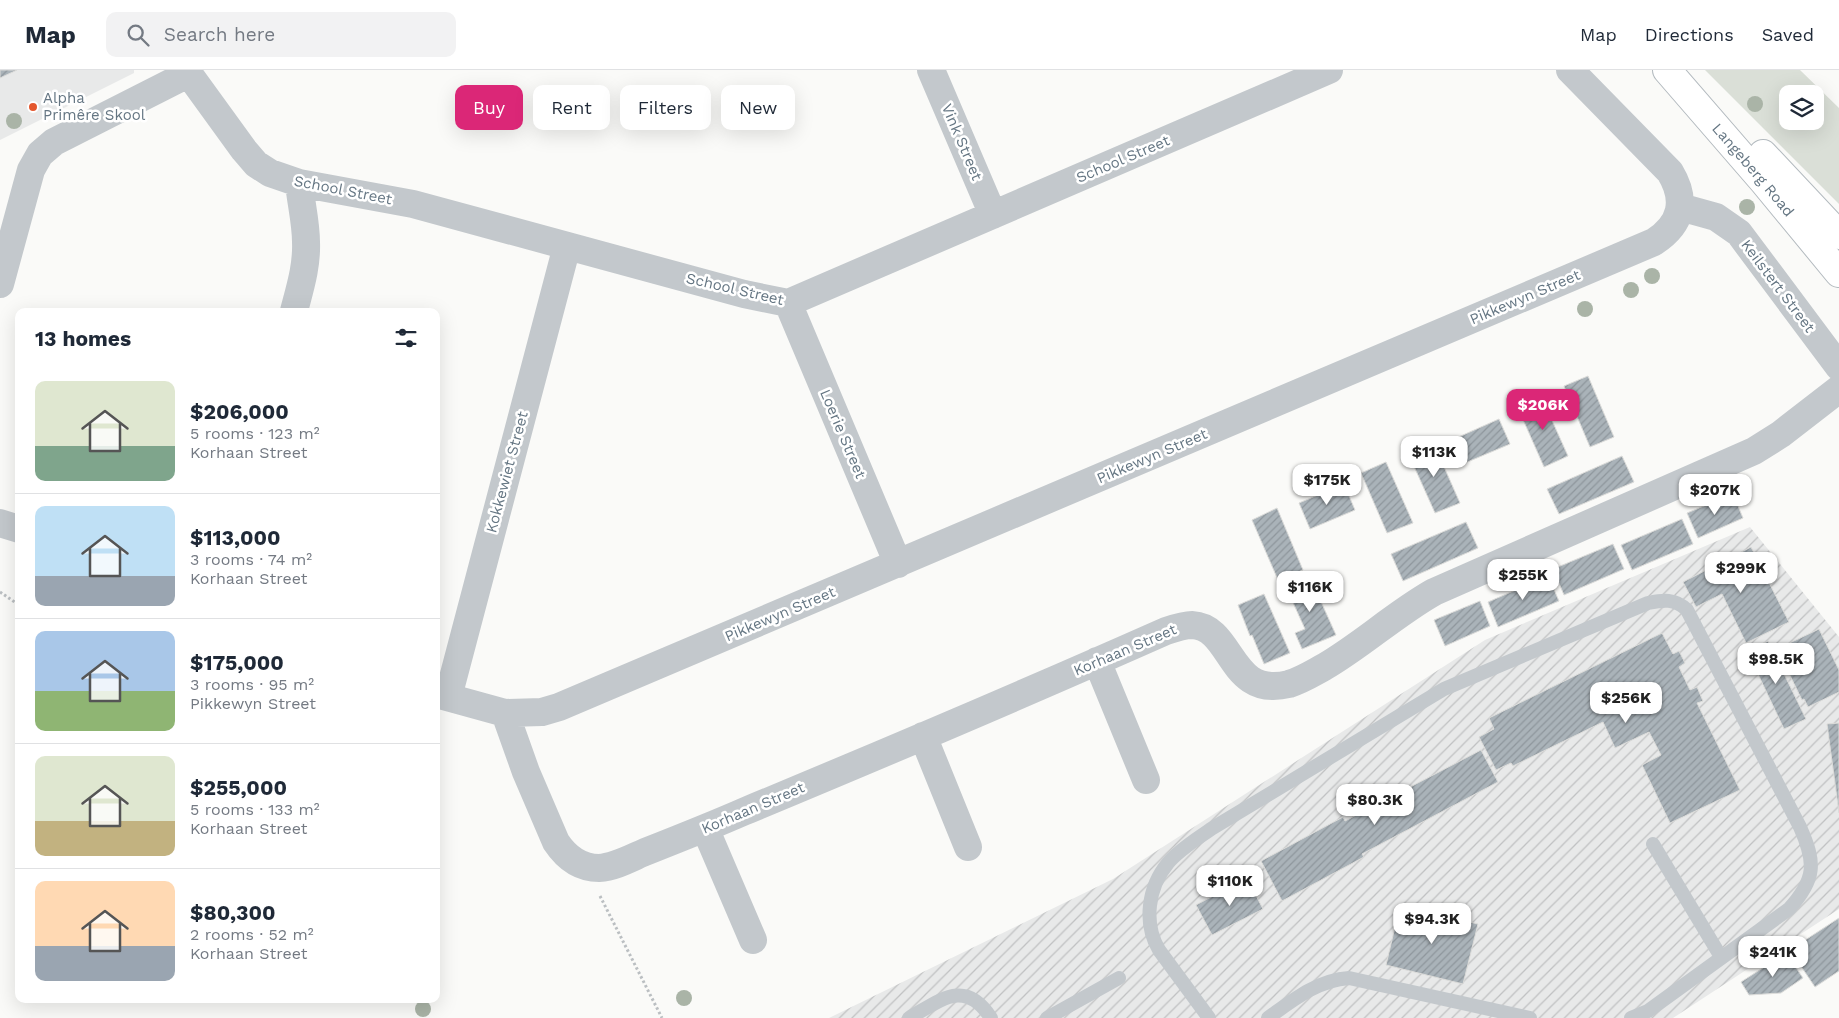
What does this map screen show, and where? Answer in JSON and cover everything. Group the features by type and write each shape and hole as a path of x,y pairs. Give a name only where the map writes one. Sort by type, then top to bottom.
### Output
{"main road":[{"name":"Langeberg Road","path":"1668,70 1720,110 1741,129 1839,235"},
{"name":"Langeberg Road","path":"1668,70 1839,273"}],"street":[{"name":"Vink Street","path":"931,70 993,215"},
{"name":"School Street","path":"187,72 256,164 270,173 298,184 412,204 744,294 788,303 1329,70"},
{"path":"1570,70 1670,172 1678,188 1680,207"},
{"path":"0,284 31,170 40,154 54,142 187,72"},
{"path":"295,308 304,276 306,259 306,241 298,184"},
{"name":"Keilstert Street","path":"1680,207 1716,217 1739,232 1839,367"},
{"name":"Pikkewyn Street","path":"442,696 505,713 542,712 559,707 1654,242 1664,236 1671,228 1677,218 1680,207"},
{"name":"Kokkewiet Street","path":"442,696 567,246"},
{"name":"Loerie Street","path":"788,303 898,564"},
{"name":"Korhaan Street","path":"581,864 590,867 610,866 705,828 1166,630 1194,625 1204,628 1217,637 1238,668 1249,678 1259,684 1289,684 1307,677 1344,656 1403,612 1434,592 1754,451 1782,434 1839,389"},
{"path":"0,523 15,527"},
{"path":"1097,661 1146,780"},
{"path":"505,713 526,772 556,842 571,859 581,864"},
{"path":"923,736 968,847"},
{"path":"705,828 753,940"}],"lane":[{"path":"1209,1018 1152,939 1149,924 1151,902 1160,875 1169,862 1211,829 1444,689 1648,603 1664,600 1674,601 1687,610 1800,827 1810,850 1811,865 1809,878 1802,895 1788,909 1648,1011 1632,1018"},
{"path":"1653,844 1721,957"},
{"path":"1047,1018 1119,978"},
{"path":"1268,1018 1297,997 1323,983 1349,978 1530,1018"},
{"path":"909,1018 947,997 958,994 974,998 991,1018"}],"path":[{"path":"0,592 15,602"},
{"path":"581,864 596,888 662,1018"}],"shaded area":[{"name":"Alpha Primêre Skool","path":"0,70 134,70 134,73 0,140"},
{"path":"1705,70 1800,70 1815,85 1779,85 1779,130 1824,130 1824,93 1839,108 1839,204"},
{"path":"1750,527 1839,637 1839,909 1673,1018 829,1018 1113,879 1485,640"}],"building":[{"path":"0,70 17,70 0,78"},
{"path":"1588,376 1614,437 1590,447 1564,386"},
{"path":"1541,396 1568,456 1544,467 1517,406"},
{"path":"1499,419 1510,444 1465,463 1454,439"},
{"path":"1433,442 1460,503 1435,513 1408,453"},
{"path":"1622,456 1634,482 1559,514 1547,489"},
{"path":"1386,462 1413,523 1387,533 1361,473"},
{"path":"1344,484 1355,510 1310,529 1299,503"},
{"path":"1733,494 1743,518 1698,538 1687,513"},
{"path":"1277,508 1303,570 1278,580 1252,520"},
{"path":"1682,519 1693,544 1632,570 1621,545"},
{"path":"1466,522 1478,548 1403,581 1391,554"},
{"path":"1613,544 1624,569 1564,595 1553,569"},
{"path":"1751,547 1789,622 1746,643 1722,594 1696,607 1683,582"},
{"path":"1309,575 1336,635 1302,649 1295,633 1305,629 1285,585"},
{"path":"1548,576 1559,601 1498,627 1488,602"},
{"path":"1264,594 1290,653 1264,664 1252,635 1250,636 1238,605"},
{"path":"1480,601 1490,626 1445,646 1434,620"},
{"path":"1819,629 1839,670 1839,692 1808,707 1804,699 1802,700 1777,649"},
{"path":"1662,633 1673,654 1679,651 1685,663 1679,667 1690,690 1697,687 1703,701 1697,703 1740,790 1670,823 1642,765 1661,755 1649,732 1615,748 1603,722 1513,766 1511,763 1496,770 1479,737 1494,729 1489,718"},
{"path":"1768,641 1806,719 1784,729 1747,651"},
{"path":"1839,723 1839,813 1827,724"},
{"path":"1481,750 1498,782 1362,854 1364,857 1282,901 1261,861 1343,817 1345,821"},
{"path":"1247,878 1263,909 1212,935 1196,905"},
{"path":"1400,906 1478,924 1463,984 1386,965"},
{"path":"1839,918 1839,971 1815,987 1790,950"},
{"path":"1786,953 1803,978 1781,993 1749,995 1741,982"}],"place":[{"name":"Alpha Primêre Skool","path":"33,107"}]}
